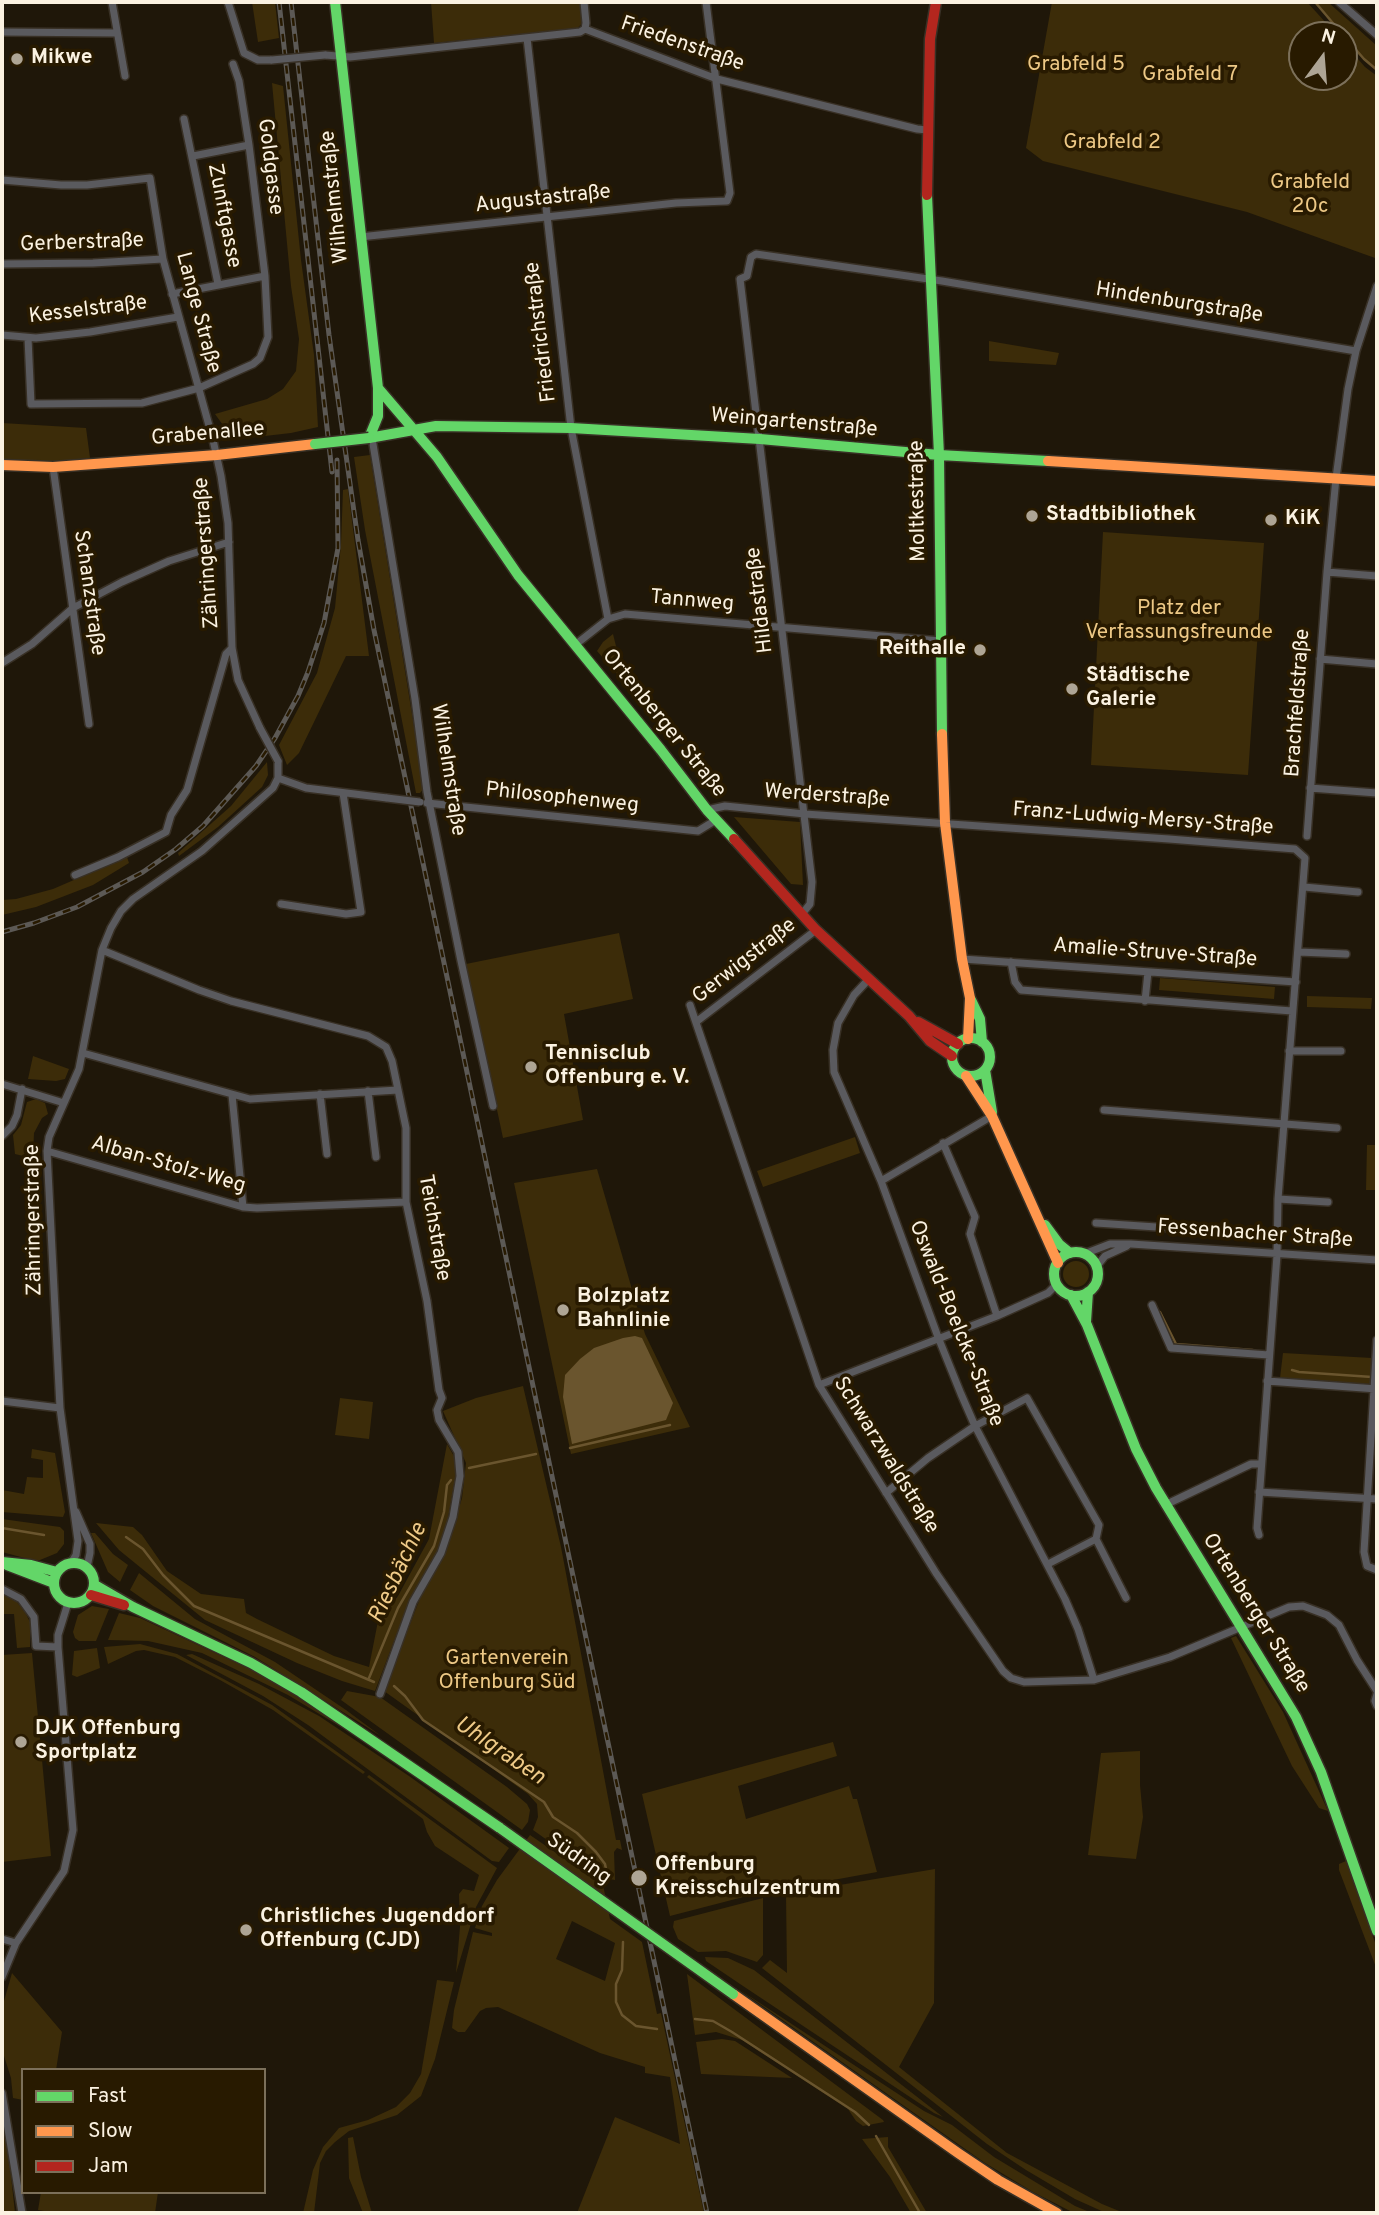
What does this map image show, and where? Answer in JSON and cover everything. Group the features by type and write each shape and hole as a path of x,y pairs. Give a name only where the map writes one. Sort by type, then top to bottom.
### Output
{"street":[{"path":"112,2 125,75"},
{"path":"228,2 240,47 244,53 258,60 332,55 350,57 580,32 586,23 584,2"},
{"name":"Wilhelmstraße","path":"335,2 332,55 360,237 378,388 378,416 371,438 415,699 427,792 494,1106"},
{"path":"706,2 717,79"},
{"name":"Moltkestraße","path":"936,2 930,39 927,194 939,455 945,823 962,959 970,998 980,1019 982,1042"},
{"path":"1339,2 1377,35"},
{"name":"Friedenstraße","path":"584,29 717,79 927,130"},
{"path":"2,32 117,33"},
{"name":"Friedrichstraße","path":"527,38 545,217 571,428 608,619"},
{"name":"Goldgasse","path":"28,338 31,404 142,403 199,388 260,358 268,337 265,276 249,145 239,81 233,64"},
{"name":"Augustastraße","path":"360,237 676,203 727,201 730,198 717,79"},
{"name":"Zunftgasse","path":"184,119 218,284"},
{"name":"Zunftgasse","path":"192,156 249,145"},
{"name":"Lange Straße","path":"2,180 87,185 149,178 163,259 217,455"},
{"name":"Hindenburgstraße","path":"740,279 747,276 751,257 756,254 932,279 1356,351"},
{"name":"Gerberstraße","path":"2,264 163,259"},
{"path":"172,293 265,276"},
{"name":"Hildastraße","path":"740,279 805,814 812,893 810,904 802,914"},
{"path":"996,291 999,281"},
{"name":"Brachfeldstraße","path":"1307,836 1326,572 1336,478 1356,351 1377,286"},
{"name":"Kesselstraße","path":"2,335 28,338 90,332 178,317"},
{"path":"378,388 416,430"},
{"name":"Weingartenstraße","path":"416,430 457,425 571,428 760,439 939,455 1377,481"},
{"name":"Grabenallee","path":"2,465 53,467 217,455 371,438 416,430"},
{"name":"Ortenberger Straße","path":"416,430 517,575 707,810 816,930 868,980 909,1016 937,1034 963,1041"},
{"name":"Zähringerstraße","path":"71,1563 76,1555 78,1541 60,1408 47,1151 49,1137 74,1084 83,1053 102,950 121,911 133,899 202,851 264,798 278,778 278,761 238,680 232,648 229,542 217,455"},
{"name":"Schanzstraße","path":"53,467 89,724"},
{"path":"2,663 32,644 73,608 169,561 229,542"},
{"path":"1326,572 1377,576"},
{"name":"Tannweg","path":"608,619 625,614 941,641"},
{"path":"575,645 608,619"},
{"name":"Zähringerstraße","path":"75,875 166,832 171,815 187,790 226,654 232,648"},
{"path":"1320,659 1377,664"},
{"name":"Philosophenweg","path":"278,778 306,788 343,793 698,831 716,820"},
{"path":"1310,788 1377,793"},
{"path":"281,904 346,914 361,912 343,793"},
{"name":"Werderstraße","path":"707,810 725,806 945,823"},
{"name":"Franz-Ludwig-Mersy-Straße","path":"945,823 1295,849 1305,858 1278,1199 1277,1255 1256,1528 1259,1535"},
{"path":"1304,887 1358,892"},
{"name":"Gerwigstraße","path":"696,1022 816,930"},
{"name":"Teichstraße","path":"102,950 209,994 368,1035 386,1047 392,1061 406,1128 406,1202 427,1301 442,1398 437,1410 439,1420 458,1452 460,1476 453,1517 441,1553 413,1602 380,1694"},
{"path":"1299,952 1346,954"},
{"name":"Amalie-Struve-Straße","path":"962,959 1296,982"},
{"path":"1011,962 1015,982 1021,990 1292,1011"},
{"path":"1145,1001 1148,972"},
{"name":"Oswald-Boelcke-Straße","path":"868,980 854,995 838,1023 833,1061 838,1084 881,1181 938,1337 975,1426 1048,1564 1078,1629 1094,1680"},
{"name":"Moltkestraße","path":"963,1041 970,998"},
{"name":"Schwarzwaldstraße","path":"690,1005 818,1385 1003,1671 1011,1678 1024,1682 1094,1680 1170,1657 1289,1607 1303,1606 1327,1615 1339,1625 1377,1693"},
{"name":"Ortenberger Straße","path":"909,1016 930,1041 952,1056"},
{"path":"992,1116 985,1070 990,1056 982,1042 963,1041 952,1056 956,1068 966,1076 992,1116 1058,1263"},
{"path":"1289,1051 1341,1051"},
{"path":"83,1053 250,1100 398,1090"},
{"path":"966,1076 976,1076 985,1070"},
{"path":"2,1084 64,1103"},
{"path":"2,1136 12,1126 17,1115 22,1089"},
{"path":"368,1091 376,1157"},
{"path":"320,1094 327,1154"},
{"path":"232,1095 243,1207"},
{"path":"1104,1110 1337,1128"},
{"path":"881,1181 992,1116"},
{"path":"943,1143 975,1217 970,1234 997,1316"},
{"name":"Alban-Stolz-Weg","path":"47,1151 243,1207 406,1202"},
{"path":"1278,1199 1328,1202"},
{"path":"1039,1218 1059,1244 1070,1253 1084,1254 1097,1266 1097,1282 1088,1292 1080,1295 1071,1295 1057,1284 1055,1274 1058,1263 1070,1253"},
{"path":"1096,1223 1277,1235"},
{"name":"Fessenbacher Straße","path":"1084,1254 1110,1244 1131,1244 1377,1260"},
{"name":"Fessenbacher Straße","path":"1097,1266 1105,1256 1131,1244"},
{"path":"818,1385 997,1316 1048,1293 1057,1284"},
{"name":"Ortenberger Straße","path":"1086,1322 1088,1292"},
{"name":"Ortenberger Straße","path":"1071,1295 1086,1322 1131,1438 1165,1505 1296,1717 1321,1772 1377,1931"},
{"path":"1152,1305 1171,1348 1269,1355"},
{"path":"1377,1340 1365,1560 1367,1566 1377,1570"},
{"path":"1266,1381 1376,1389"},
{"path":"886,1493 928,1458 975,1426 1027,1398 1099,1525 1096,1539 1126,1598"},
{"path":"2,1401 60,1408"},
{"path":"1165,1505 1251,1464 1261,1464"},
{"path":"1259,1492 1377,1499"},
{"name":"Zähringerstraße","path":"75,1508 90,1544 87,1567"},
{"path":"1048,1564 1096,1539"},
{"path":"2,1562 31,1565 55,1578"},
{"path":"71,1563 87,1567 93,1575 93,1590 82,1602 68,1603 57,1594 55,1578 71,1563"},
{"path":"2,1589 21,1599 34,1617 37,1646 58,1647"},
{"name":"Südring","path":"93,1590 251,1663 301,1692 500,1828 968,2160 1057,2213"},
{"path":"2,1976 16,1943 64,1871 74,1830 58,1647 58,1635 68,1603"},
{"path":"1377,1693 1377,1706"},
{"path":"2,1939 16,1943"},
{"path":"2,2093 22,2213"}],"green space":[{"path":"252,2 275,2 279,38 258,42"},
{"path":"431,2 581,2 583,22 577,29 434,43"},
{"path":"1052,2 1307,2 1324,21 1288,21 1288,91 1358,91 1358,59 1377,76 1377,252 1375,258 1247,212 1043,161 1026,148"},
{"path":"1315,2 1328,2 1349,21 1331,21"},
{"path":"1358,29 1377,46 1377,70 1358,53"},
{"path":"272,83 283,86 314,355 318,427 230,440 229,436 236,433 235,428 225,428 215,414 267,399 283,389 296,371 299,339 291,286"},
{"path":"989,341 1059,353 1056,365 989,361"},
{"path":"2,423 86,428 90,458 52,462 2,460"},
{"path":"370,455 424,788 420,793 416,793 365,530 354,457"},
{"path":"348,489 369,656 346,656 299,753 287,765 279,745 317,673 335,608 343,490"},
{"name":"Platz der Verfassungsfreunde","path":"1103,532 1264,543 1248,775 1091,765"},
{"path":"613,634 625,682 597,651"},
{"path":"267,762 268,775 262,787 218,827 179,856 178,853 231,806"},
{"path":"734,817 800,822 803,885 791,884"},
{"path":"127,857 129,863 93,885 36,907 2,915 2,900 53,889"},
{"name":"Tennisclub Offenburg e. V.","path":"619,933 633,999 564,1014 583,1120 503,1138 466,964"},
{"path":"1160,978 1275,987 1274,999 1159,990"},
{"path":"1307,996 1372,998 1371,1009 1307,1007"},
{"path":"33,1056 69,1069 65,1079 28,1079"},
{"path":"36,1099 45,1103 48,1114 42,1118 34,1133 33,1155 27,1157 15,1154 13,1135 21,1125 27,1102"},
{"path":"855,1137 860,1153 763,1187 757,1171"},
{"path":"1367,1145 1377,1145 1377,1190 1366,1190"},
{"path":"597,1169 645,1334 690,1427 571,1454 514,1183"},
{"path":"1076,1261 1085,1265 1089,1274 1085,1283 1076,1287 1067,1283 1063,1274 1067,1265"},
{"path":"1283,1353 1372,1358 1370,1384 1280,1378"},
{"name":"Gartenverein Offenburg Süd","path":"523,1386 561,1547 616,1840 620,1840 622,1850 617,1848 614,1852 615,1880 599,1877 533,1830 538,1817 537,1804 528,1794 384,1691 426,1583 440,1562 450,1539 462,1498 466,1463 443,1411 476,1398"},
{"path":"340,1398 373,1402 369,1439 335,1435"},
{"path":"447,1444 455,1458 456,1473 447,1524 436,1556 410,1599 375,1691 297,1663 205,1620 119,1550 96,1523 133,1527 142,1535 167,1571 201,1594 244,1599 246,1613 257,1619 334,1656 369,1667 379,1616 384,1614 398,1596 429,1539"},
{"path":"32,1449 55,1453 65,1512 63,1517 2,1512 2,1490 24,1494 27,1477 43,1478 43,1460 31,1458"},
{"path":"2,1519 60,1527 64,1531 64,1544 57,1553 40,1560 2,1552"},
{"path":"91,1533 95,1533 113,1554 128,1565 120,1582 108,1572"},
{"path":"139,1573 195,1619 275,1662 381,1736 255,1657 153,1606 130,1590"},
{"path":"2,1594 17,1602 25,1612 30,1622 30,1647 17,1648 14,1614 2,1614"},
{"path":"92,1606 109,1609 96,1641 79,1641 73,1632 78,1615"},
{"path":"119,1613 140,1618 250,1669 320,1709 384,1753 288,1695 202,1653 148,1641 108,1640"},
{"path":"1236,1636 1283,1712 1328,1811 1319,1808 1292,1766 1231,1638"},
{"path":"140,1644 177,1654 272,1705 365,1772 363,1774 273,1710 175,1657 144,1650 108,1664 104,1647"},
{"path":"97,1648 100,1668 77,1677 72,1675 74,1651"},
{"name":"DJK Offenburg Sportplatz","path":"32,1653 51,1856 2,1862 2,1655"},
{"path":"192,1654 259,1684 319,1716 509,1848 499,1862 492,1861 308,1725 263,1696 186,1655"},
{"path":"347,1691 380,1697 507,1787 527,1804 530,1810 528,1822 522,1830 341,1700"},
{"path":"833,1742 837,1756 738,1786 746,1819 849,1786 853,1799 857,1799 877,1872 751,1895 670,1916 642,1794"},
{"path":"1140,1751 1143,1817 1136,1859 1088,1855 1101,1753"},
{"path":"369,1775 497,1868 476,1907 456,1973 460,1927 459,1894 463,1889 474,1891 479,1875 435,1846 423,1819 367,1777"},
{"path":"530,1835 603,1885 610,1919 642,1942 657,2014 661,2013 704,2213 577,2213 615,2117 680,2144 670,2077 645,2073 645,2067 600,2053 498,2007 480,2011 465,2032 452,2028 473,1932 492,1936 492,1933 475,1928 482,1906 497,1880","holes":["572,1921 615,1943 605,1981 556,1959"]},
{"path":"1346,1861 1377,1948 1377,1970 1339,1870 1339,1864"},
{"path":"935,1869 934,2003 899,2067 1007,2153 1124,2213 1106,2213 1075,2199 987,2144 762,1968 770,1960 787,1973 786,1894"},
{"path":"763,1898 763,1955 757,1962 726,1951 698,1952 678,1939 673,1927 674,1921"},
{"path":"705,1957 728,1958 754,1970 943,2117 740,1984 706,1961"},
{"path":"12,1973 62,2032 56,2068 21,2068 21,2100 13,2098 11,2078 4,2056 2,2008"},
{"path":"687,1974 884,2122 863,2126 848,2109 742,2040 716,2032 695,2035"},
{"path":"437,1980 454,1982 435,2059 421,2096 397,2115 349,2131 335,2142 320,2163 314,2213 303,2213 313,2170 323,2147 339,2128 368,2120 396,2107 410,2093 421,2074"},
{"path":"737,1988 924,2111 952,2125 994,2157 1075,2206 1092,2213 1074,2213 985,2163"},
{"path":"722,2039 735,2041 792,2078 701,2074 696,2042"},
{"path":"2,2121 10,2167 15,2213 2,2213"},
{"path":"353,2137 372,2213 363,2213 349,2178 348,2138"},
{"path":"888,2137 888,2147 927,2213 911,2213 890,2177 862,2139"},
{"path":"41,2194 158,2194 155,2213 56,2213 38,2210"}],"shaded area":[{"path":"635,1336 642,1338 673,1403 666,1420 572,1444 563,1397 565,1375 594,1348"}],"waterway":[{"path":"1315,2 1331,21"},
{"path":"1358,52 1377,70"},
{"name":"Riesbächle","path":"1160,1312 1176,1344 1253,1350"},
{"name":"Riesbächle","path":"1292,1370 1372,1377"},
{"name":"Riesbächle","path":"570,1448 670,1425"},
{"name":"Riesbächle","path":"469,1468 536,1454"},
{"name":"Riesbächle","path":"369,1678 398,1608 434,1546 444,1512 447,1485 451,1480"},
{"name":"Uhlgraben","path":"2,1528 44,1535"},
{"name":"Uhlgraben","path":"126,1537 143,1549 163,1575 194,1606 374,1682"},
{"name":"Uhlgraben","path":"394,1686 423,1720 544,1802 553,1817 577,1833 596,1852 605,1864 608,1880"},
{"name":"Uhlgraben","path":"623,1942 622,1970 616,1984 616,2002 622,2015 636,2026 657,2029"},
{"name":"Uhlgraben","path":"695,2019 713,2021 732,2032 855,2112 869,2125"},
{"name":"Uhlgraben","path":"876,2136 920,2213"}],"railway":[{"path":"279,2 332,472"},
{"path":"291,2 329,335 358,540 374,630 707,2213"},
{"path":"2,932 77,907 143,872 203,826 256,766 298,696 324,623 338,548 337,460"}],"traffic: fast":[{"path":"335,2 378,388 378,416 369,438"},
{"path":"927,195 939,455 942,734"},
{"path":"378,388 437,457 518,575 707,810 734,839"},
{"path":"369,438 436,426 571,428 1048,461"},
{"path":"315,444 369,438"},
{"path":"971,1000 980,1019 982,1042"},
{"path":"971,1038 984,1044 990,1057 984,1070 971,1076 958,1070 952,1057 958,1044 971,1038"},
{"path":"985,1070 992,1112"},
{"path":"1045,1225 1059,1244 1070,1253"},
{"path":"1076,1252 1091,1259 1098,1274 1091,1289 1076,1296 1061,1289 1054,1274 1061,1259 1076,1252"},
{"path":"1086,1322 1088,1292"},
{"path":"1071,1295 1087,1325 1136,1449 1156,1488 1296,1717 1321,1772 1377,1931"},
{"path":"2,1562 31,1565 57,1572"},
{"path":"74,1563 82,1564 88,1569 93,1575 94,1583 93,1591 88,1597 82,1602 74,1603 66,1602 60,1597 55,1591 54,1583 55,1575 60,1569 66,1564 74,1563"},
{"path":"7,1565 54,1583"},
{"path":"95,1585 133,1607 251,1663 301,1692 500,1828"},
{"path":"500,1828 733,1994"}],"traffic: slow":[{"path":"2,465 53,467 217,455 315,444"},
{"path":"1048,461 1377,481"},
{"path":"942,734 945,823 962,959 970,998 968,1039"},
{"path":"966,1076 992,1116 1058,1263"},
{"path":"733,1994 958,2153 998,2180 1057,2213"}],"traffic: jam":[{"path":"927,195 930,39 936,2"},
{"path":"734,839 816,930 909,1016 930,1041 952,1056"},
{"path":"918,1022 958,1044"},
{"path":"91,1595 124,1605"}],"place":[{"name":"Mikwe","path":"17,59"},
{"name":"Stadtbibliothek","path":"1032,516"},
{"name":"KiK","path":"1271,520"},
{"name":"Reithalle","path":"980,650"},
{"name":"Städtische Galerie","path":"1072,689"},
{"name":"Tennisclub Offenburg e. V.","path":"531,1067"},
{"name":"Bolzplatz Bahnlinie","path":"563,1310"},
{"name":"DJK Offenburg Sportplatz","path":"21,1742"},
{"name":"Offenburg Kreisschulzentrum","path":"639,1878"},
{"name":"Christliches Jugenddorf Offenburg (CJD)","path":"246,1930"}],"park label":[{"name":"Grabfeld 5","path":"1076,66"},
{"name":"Grabfeld 7","path":"1190,76"},
{"name":"Grabfeld 2","path":"1112,144"},
{"name":"Grabfeld 20c","path":"1310,196"}]}
